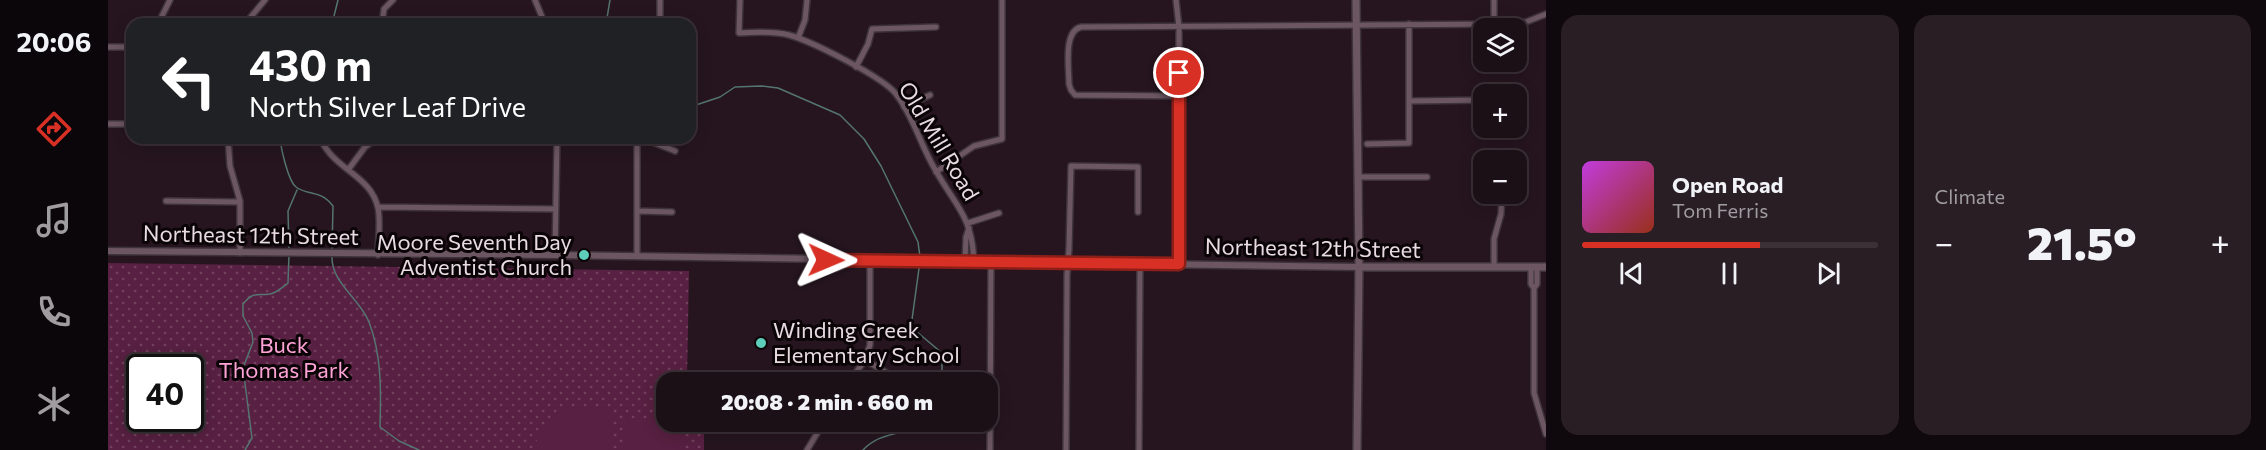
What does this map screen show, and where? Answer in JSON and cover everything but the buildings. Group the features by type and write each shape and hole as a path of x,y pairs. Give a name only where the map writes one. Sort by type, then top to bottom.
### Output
{"main road":[{"path":"1356,0 1359,177 1357,450"},
{"name":"Northeast 12th Street","path":"1359,267 1546,267"}],"street":[{"path":"161,18 170,0"},
{"path":"250,18 265,0"},
{"path":"383,18 384,9 393,0"},
{"path":"535,0 542,18"},
{"path":"660,0 660,18"},
{"name":"Old Mill Road","path":"740,0 739,33 779,33 798,38 856,67 892,89 904,107 936,172 959,206 973,237 974,262"},
{"path":"798,38 805,20 807,0"},
{"path":"936,172 974,146 1002,139 1002,0"},
{"path":"1176,0 1179,27 1179,264"},
{"path":"1494,0 1494,18"},
{"path":"1527,22 1546,14"},
{"path":"1367,144 1409,143 1409,24"},
{"path":"1178,96 1075,95 1069,84 1069,42 1073,30 1081,27 1473,24"},
{"path":"856,67 868,44 872,29 936,27"},
{"path":"108,47 126,47"},
{"path":"904,107 930,95"},
{"path":"1408,101 1473,100"},
{"path":"108,124 126,124"},
{"path":"228,144 229,158 240,202 240,253"},
{"path":"324,144 335,161 366,184 378,207 378,255"},
{"path":"348,170 369,144"},
{"path":"555,255 556,144"},
{"path":"637,144 638,256"},
{"path":"657,144 675,151"},
{"path":"1066,450 1071,166 1138,167 1138,212"},
{"path":"1359,177 1427,177"},
{"path":"166,201 240,202"},
{"path":"1494,267 1494,239 1502,204"},
{"path":"378,207 555,209"},
{"path":"638,211 672,212"},
{"path":"968,226 999,213"},
{"name":"Old Mill Road","path":"965,261 968,226"},
{"name":"Northeast 12th Street","path":"108,251 1359,267"},
{"path":"856,372 869,349 871,335 870,261"},
{"path":"990,450 991,262"},
{"path":"1139,450 1140,264"},
{"path":"1534,267 1531,284 1534,288 1534,393 1546,434"},
{"path":"864,360 884,372"},
{"path":"807,450 818,432"}],"green space":[{"name":"Buck Thomas Park","path":"108,263 689,271 687,372 656,372 656,432 704,432 704,450 108,450"},
{"path":"562,408 604,408 613,414 613,450 535,450 535,443"},
{"path":"625,418 656,420 656,432 682,432 684,450 625,450"}],"waterway":[{"path":"334,18 338,0"},
{"path":"607,18 610,0"},
{"path":"696,105 720,97 735,87 761,86 778,88 840,115 864,139 881,166 918,242 920,257"},
{"path":"281,144 285,164 293,184 301,190 323,197 333,206 332,250"},
{"path":"289,249 288,211 297,190"},
{"path":"245,450 252,438 243,368 253,342 252,333 243,316 243,304 255,295 272,293 288,283 289,254"},
{"path":"332,254 340,282 364,313 373,335 380,374 380,427 399,441 419,450"},
{"path":"920,261 911,327 942,353 941,372"},
{"path":"863,450 878,439 900,432"}],"place":[{"name":"Moore Seventh Day Adventist Church","path":"584,255"},
{"name":"Winding Creek Elementary School","path":"761,343"}],"route":[{"path":"826,260 1179,264 1179,73"}]}
